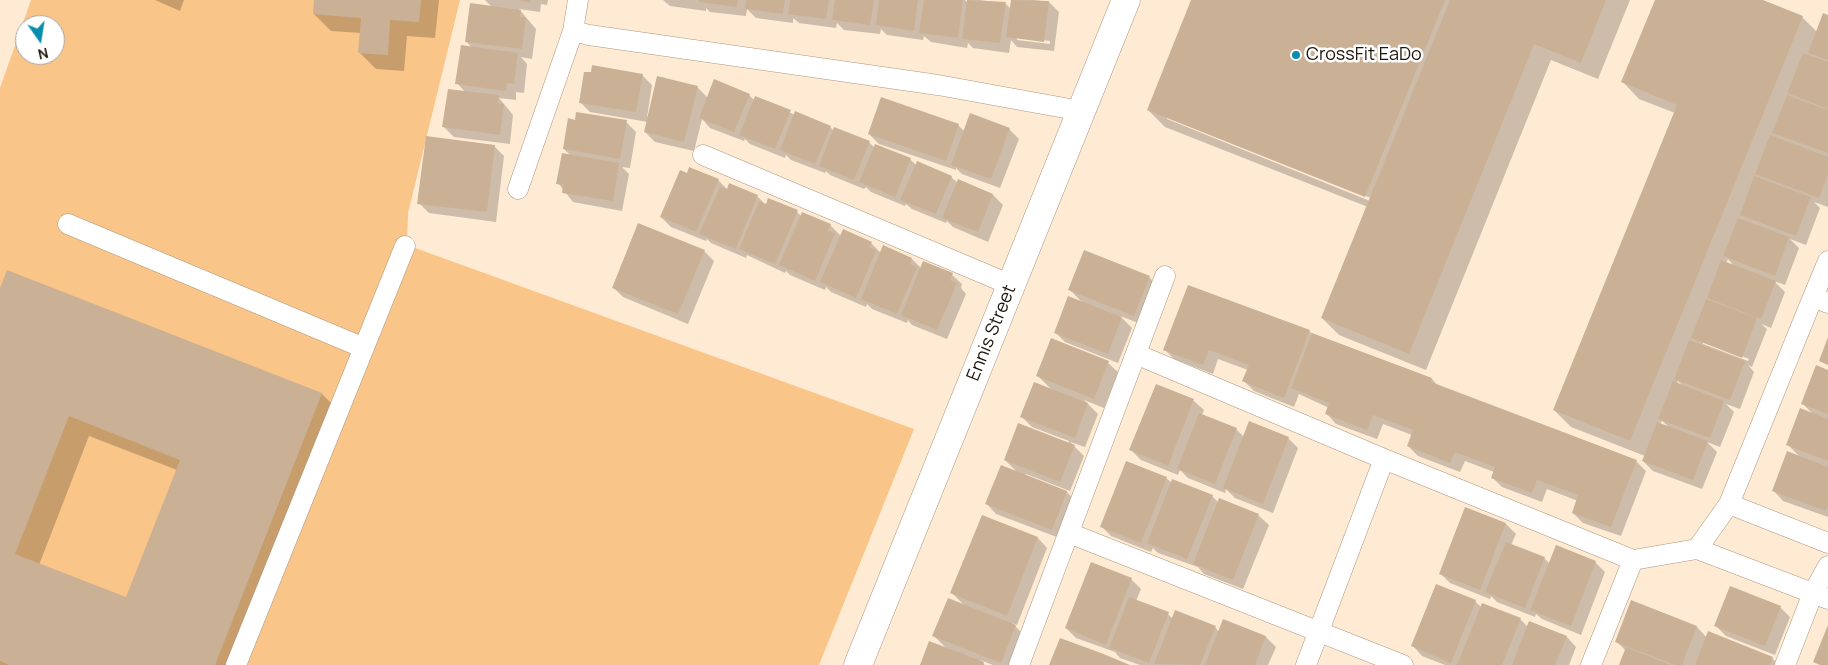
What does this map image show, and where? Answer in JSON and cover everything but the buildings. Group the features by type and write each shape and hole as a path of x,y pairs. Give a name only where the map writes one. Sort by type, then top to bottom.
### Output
{"street":[{"name":"Ennis Street","path":"858,665 1126,0"}],"lane":[{"path":"518,189 574,31 578,0"},
{"path":"574,31 589,35 938,85 1081,112"},
{"path":"703,155 1011,285"},
{"path":"68,224 364,348"},
{"path":"236,665 405,246"},
{"path":"1697,549 1729,504 1821,300 1828,260"},
{"path":"1019,665 1165,276"},
{"path":"1136,354 1384,459 1633,560 1697,549 1820,596"},
{"path":"1306,665 1384,459"},
{"path":"1729,504 1828,543"},
{"path":"1069,532 1403,665"},
{"path":"1591,665 1633,560"},
{"path":"1785,665 1820,596 1828,566"}],"shaded area":[{"path":"31,0 460,0 408,213 407,245 914,429 819,665 0,665 0,88 15,45 15,65 65,65 65,15 26,15"}],"place":[{"name":"CrossFit EaDo","path":"1296,55"}]}
